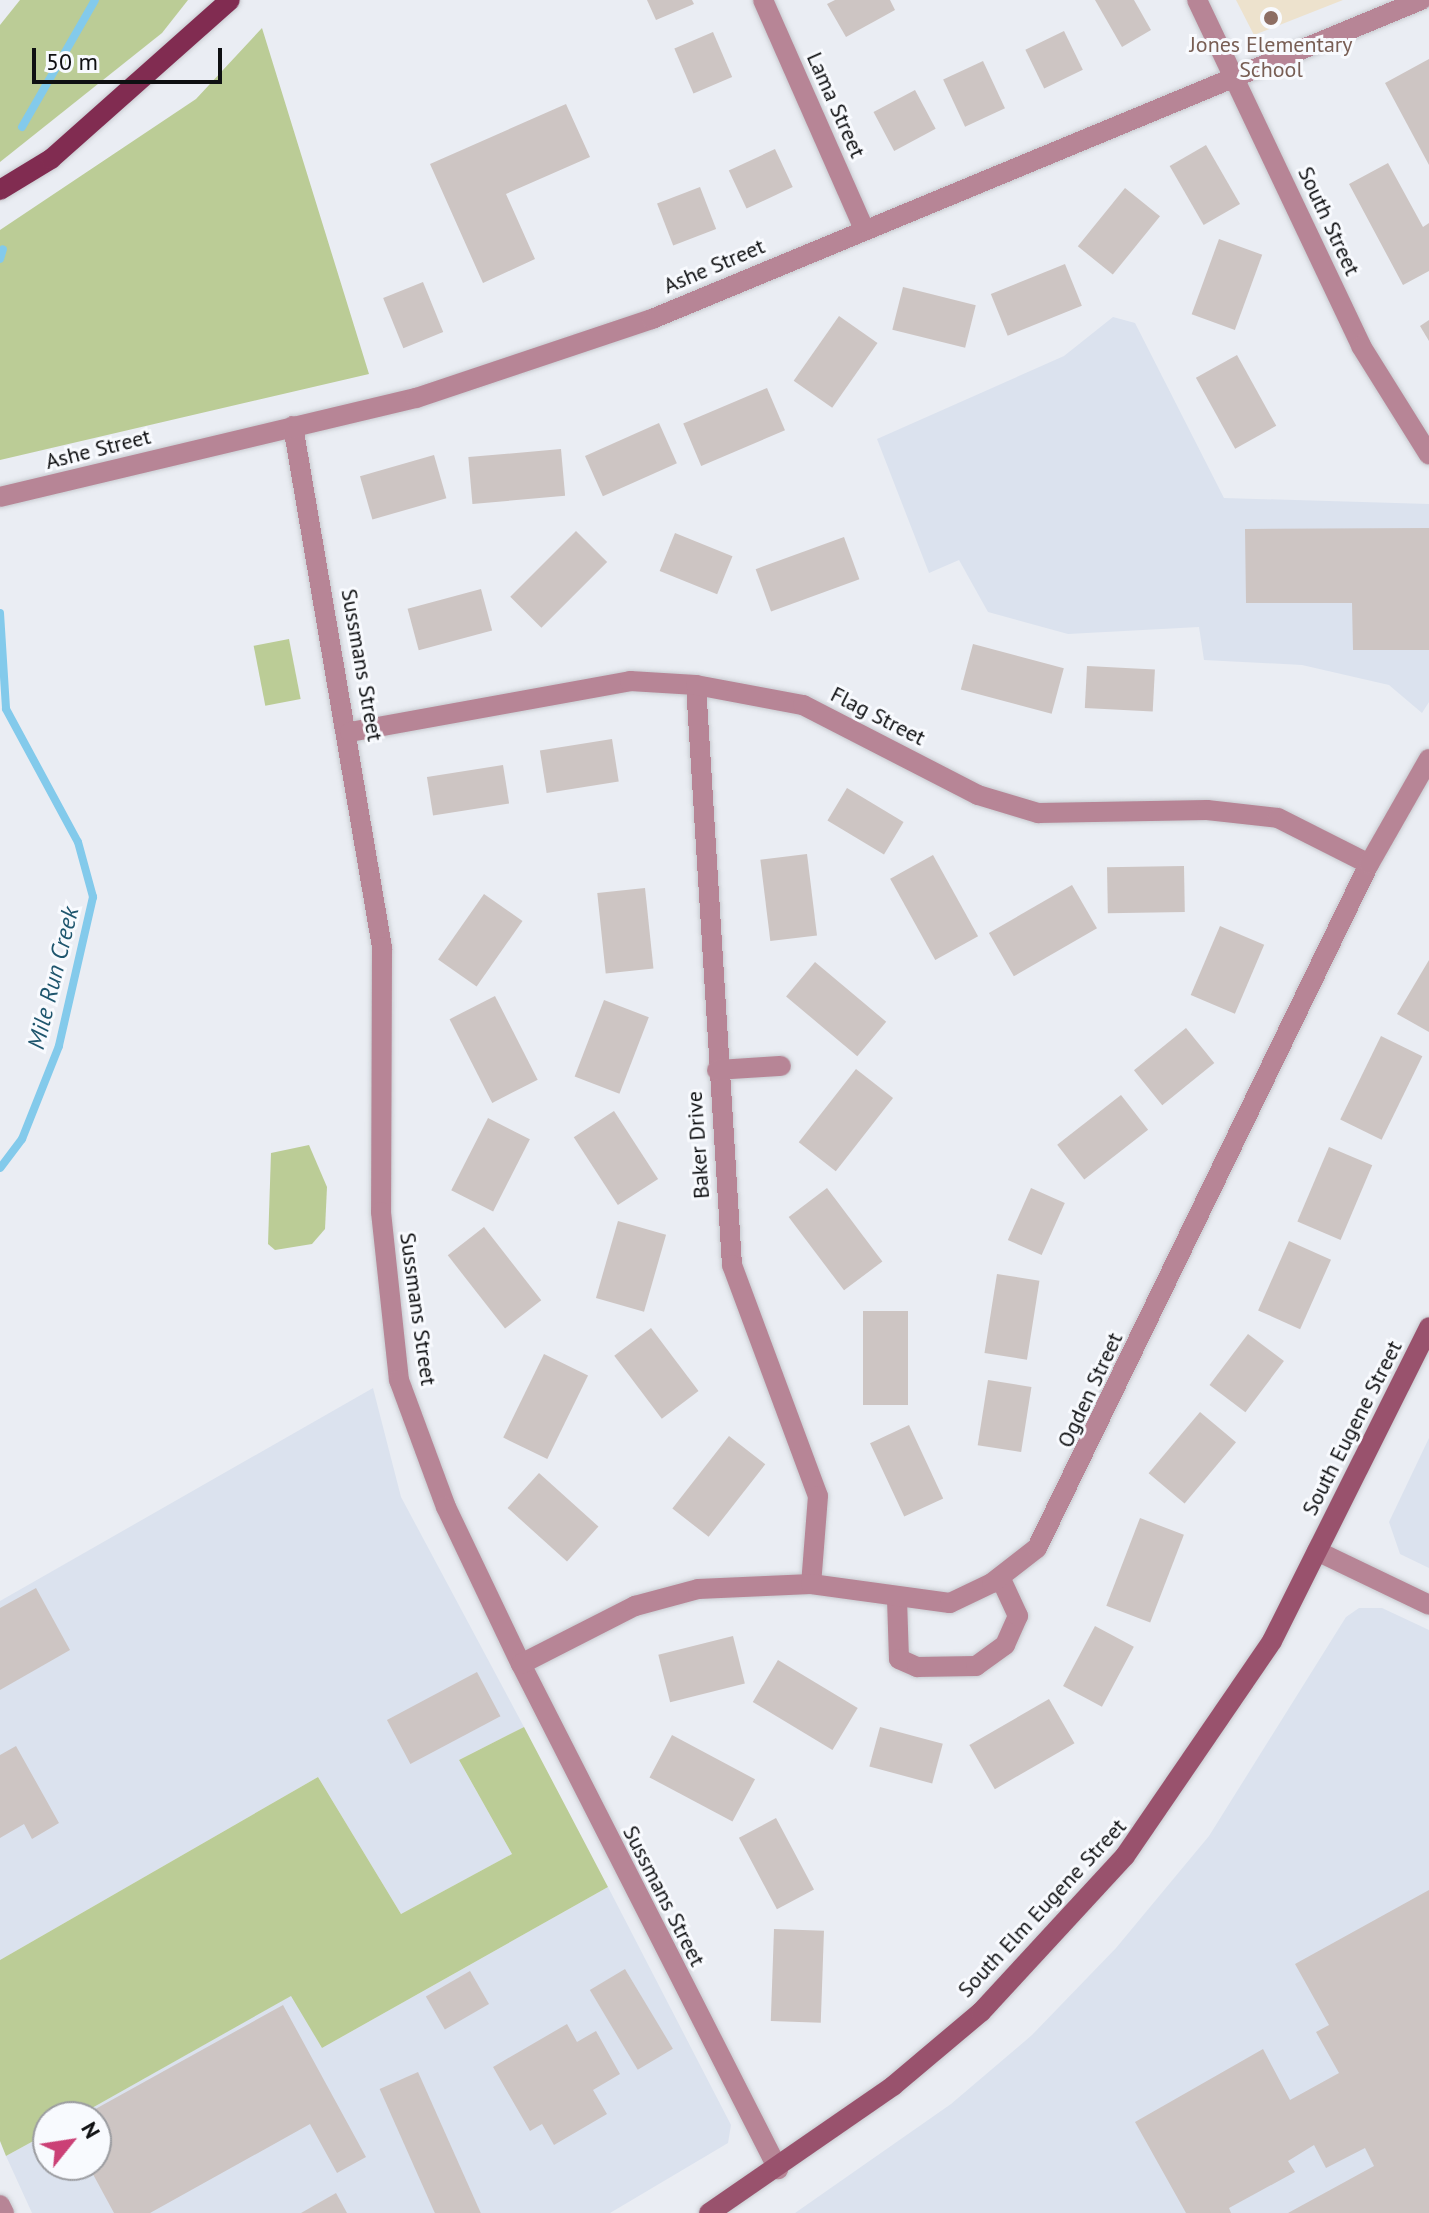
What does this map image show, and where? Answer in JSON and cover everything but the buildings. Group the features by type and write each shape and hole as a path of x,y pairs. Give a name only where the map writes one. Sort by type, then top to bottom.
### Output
{"main road":[{"path":"0,190 51,159 230,0"},
{"name":"South Eugene Street","path":"1317,1551 1429,1327"},
{"name":"South Elm Eugene Street","path":"709,2213 778,2169 981,2012 1125,1856 1217,1732 1317,1551"}],"street":[{"name":"Lama Street","path":"763,0 864,229"},
{"name":"South Street","path":"1197,0 1361,346 1429,455"},
{"name":"Ashe Street","path":"0,497 416,398 652,319 1233,73 1421,0"},
{"name":"Sussmans Street","path":"293,426 350,732 382,947 381,1212 399,1380 446,1507 521,1664 778,2169"},
{"name":"Flag Street","path":"350,732 630,681 696,685 803,705 978,795 1038,813 1207,810 1278,818 1369,864"},
{"name":"Baker Drive","path":"696,685 717,1070 732,1265 818,1496 811,1584"},
{"name":"Ogden Street","path":"521,1664 635,1606 698,1589 811,1584 897,1599 950,1603 1000,1577 1037,1548 1071,1487 1369,864 1429,759"},
{"path":"717,1070 781,1066"},
{"path":"1317,1551 1429,1605"},
{"path":"897,1599 899,1659 917,1667 976,1666 1005,1645 1018,1616 1000,1577"},
{"path":"0,2205 4,2213"}],"shaded area":[{"name":"Jones Elementary School","path":"1236,0 1343,0 1254,35"},
{"path":"1113,317 1135,323 1224,498 1429,504 1429,702 1422,713 1389,685 1302,665 1204,660 1199,627 1068,634 988,612 959,560 929,573 877,439 1064,356"},
{"path":"373,1388 401,1497 524,1727 459,1760 512,1854 401,1914 318,1777 0,1960 0,1601"},
{"path":"1429,1438 1429,1568 1400,1554 1389,1522"},
{"path":"1359,1608 1382,1608 1429,1630 1429,2213 795,2213 951,2104 1032,2035 1116,1948 1209,1836 1346,1617"},
{"path":"608,1887 731,2125 728,2143 610,2213 32,2213 6,2156 32,2142 32,2181 112,2181 112,2101 104,2101 292,1995 322,2048"}],"green space":[{"path":"20,0 188,0 162,33 0,162 0,25"},
{"path":"262,28 369,374 0,460 0,230 196,99"},
{"path":"289,639 301,699 265,706 254,646"},
{"path":"309,1145 327,1187 325,1229 312,1244 275,1250 268,1244 271,1153"},
{"path":"524,1727 608,1887 322,2048 291,1996 104,2101 32,2101 32,2142 6,2156 0,2141 0,1960 318,1777 401,1914 512,1854 459,1760"}],"waterway":[{"name":"Mile Run Creek","path":"22,127 95,0"},
{"name":"Mile Run Creek","path":"0,259 3,249"},
{"name":"Mile Run Creek","path":"0,613 6,709 78,842 93,897 59,1046 22,1139 0,1168"}],"place":[{"name":"Jones Elementary School","path":"1271,18"}]}
